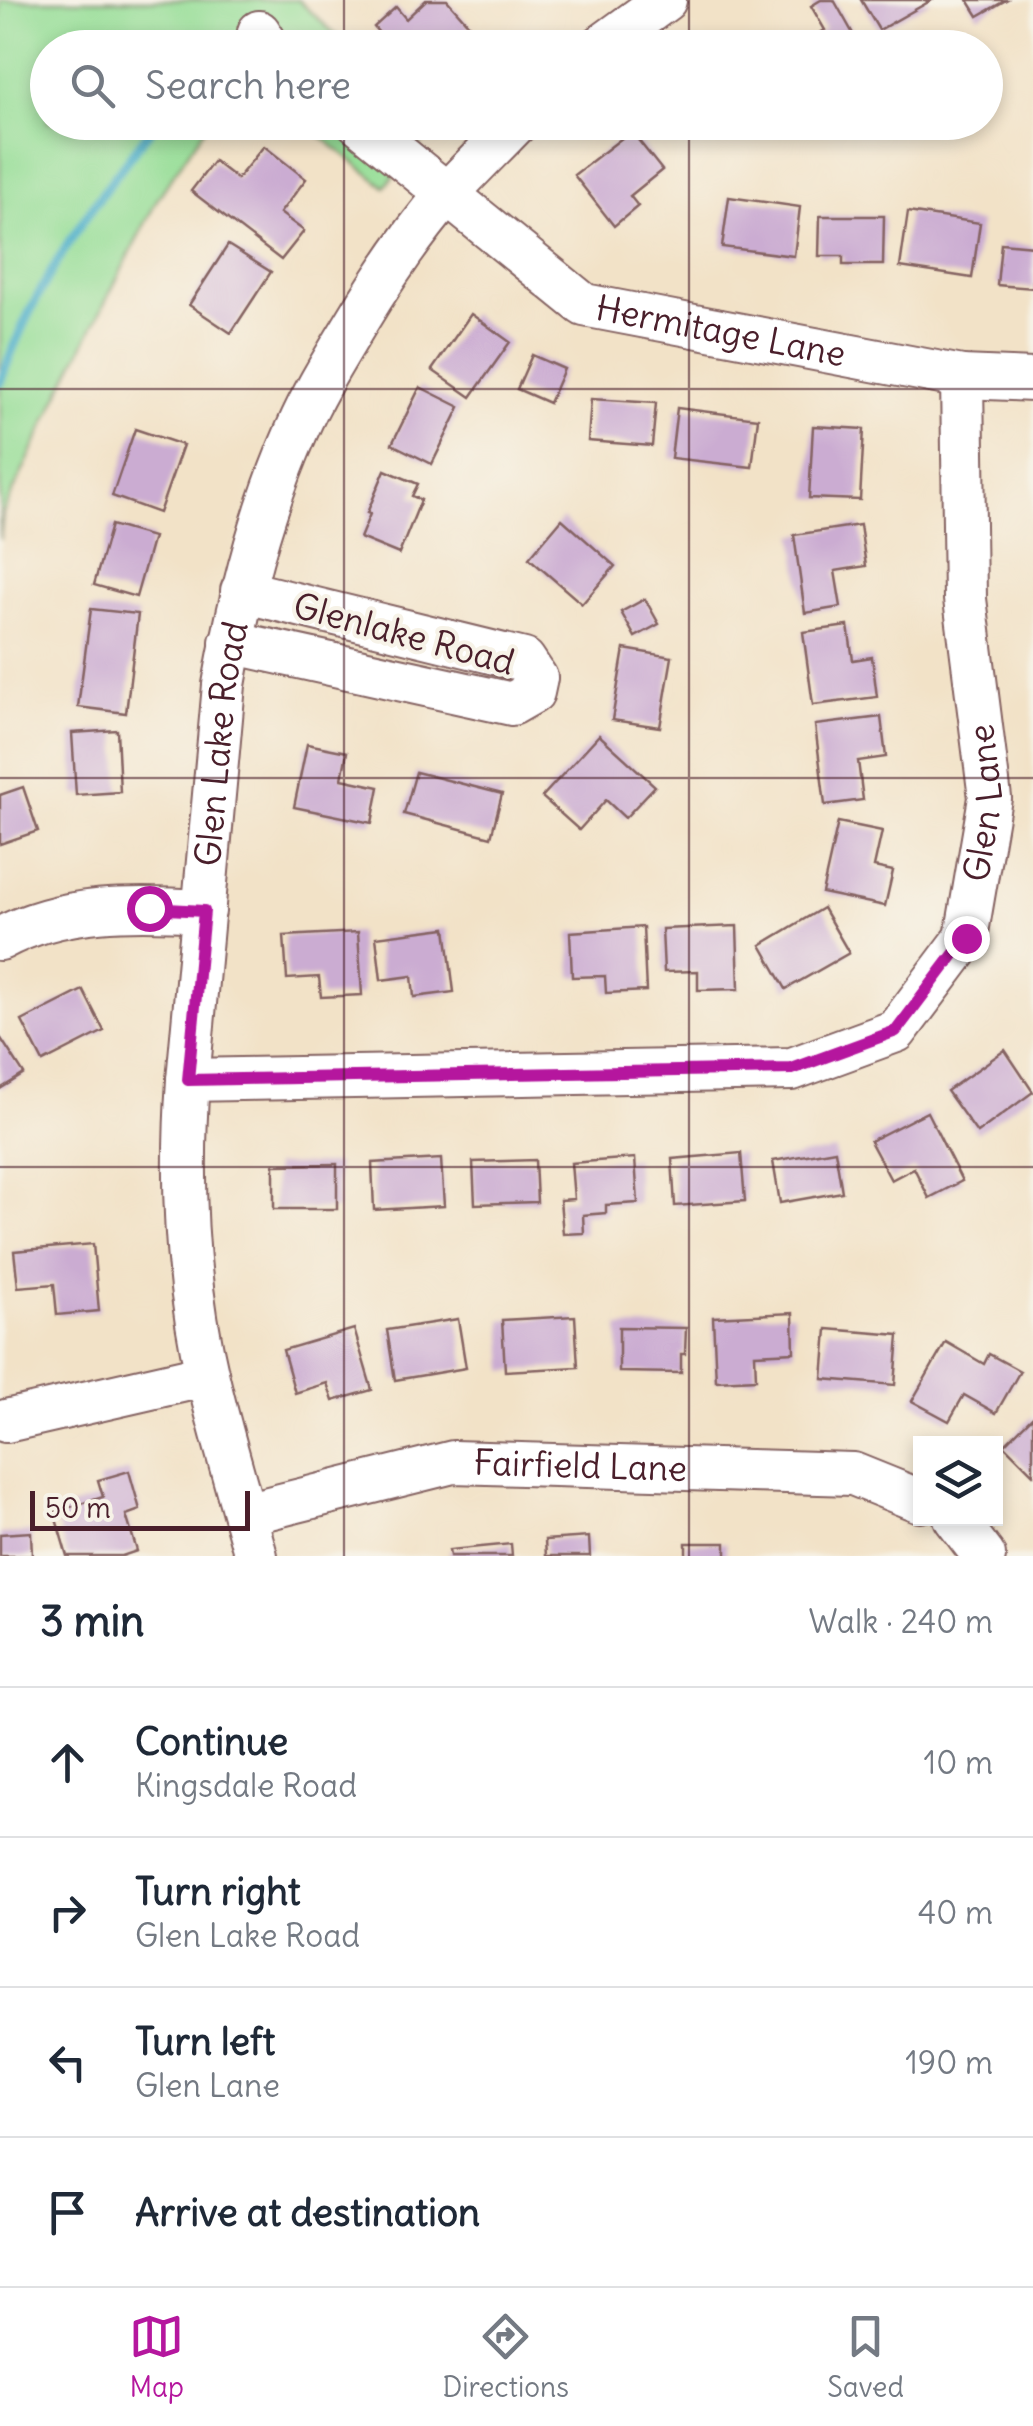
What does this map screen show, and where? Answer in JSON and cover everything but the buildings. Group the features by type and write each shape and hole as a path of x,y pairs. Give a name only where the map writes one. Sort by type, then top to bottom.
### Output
{"street":[{"path":"624,30 664,0"},
{"name":"Hermitage Lane","path":"380,140 584,306 962,377 1033,380"},
{"name":"Glen Lake Road","path":"256,1556 207,1375 186,1239 184,1125 231,642 242,591 272,494 298,427 384,276 447,195 500,140"},
{"name":"Glen Lane","path":"188,1080 792,1069 896,1031 966,938 990,798 965,600 962,377"},
{"name":"Glenlake Road","path":"231,642 512,704 533,692 536,678 524,660 242,591"},
{"path":"0,939 47,919 97,911 204,911"},
{"path":"6,1421 207,1375"},
{"name":"Fairfield Lane","path":"245,1514 453,1462 853,1474 913,1499"},
{"path":"960,1526 984,1556"}],"green space":[{"path":"0,0 298,0 331,30 30,30 30,140 197,140 158,198 64,384 3,513 0,540"},
{"path":"326,140 424,140 385,187"}],"waterway":[{"path":"0,383 47,279 110,182 143,140"}],"route":[{"path":"149,908 204,911 188,1080 792,1069 896,1031 966,938"}]}
